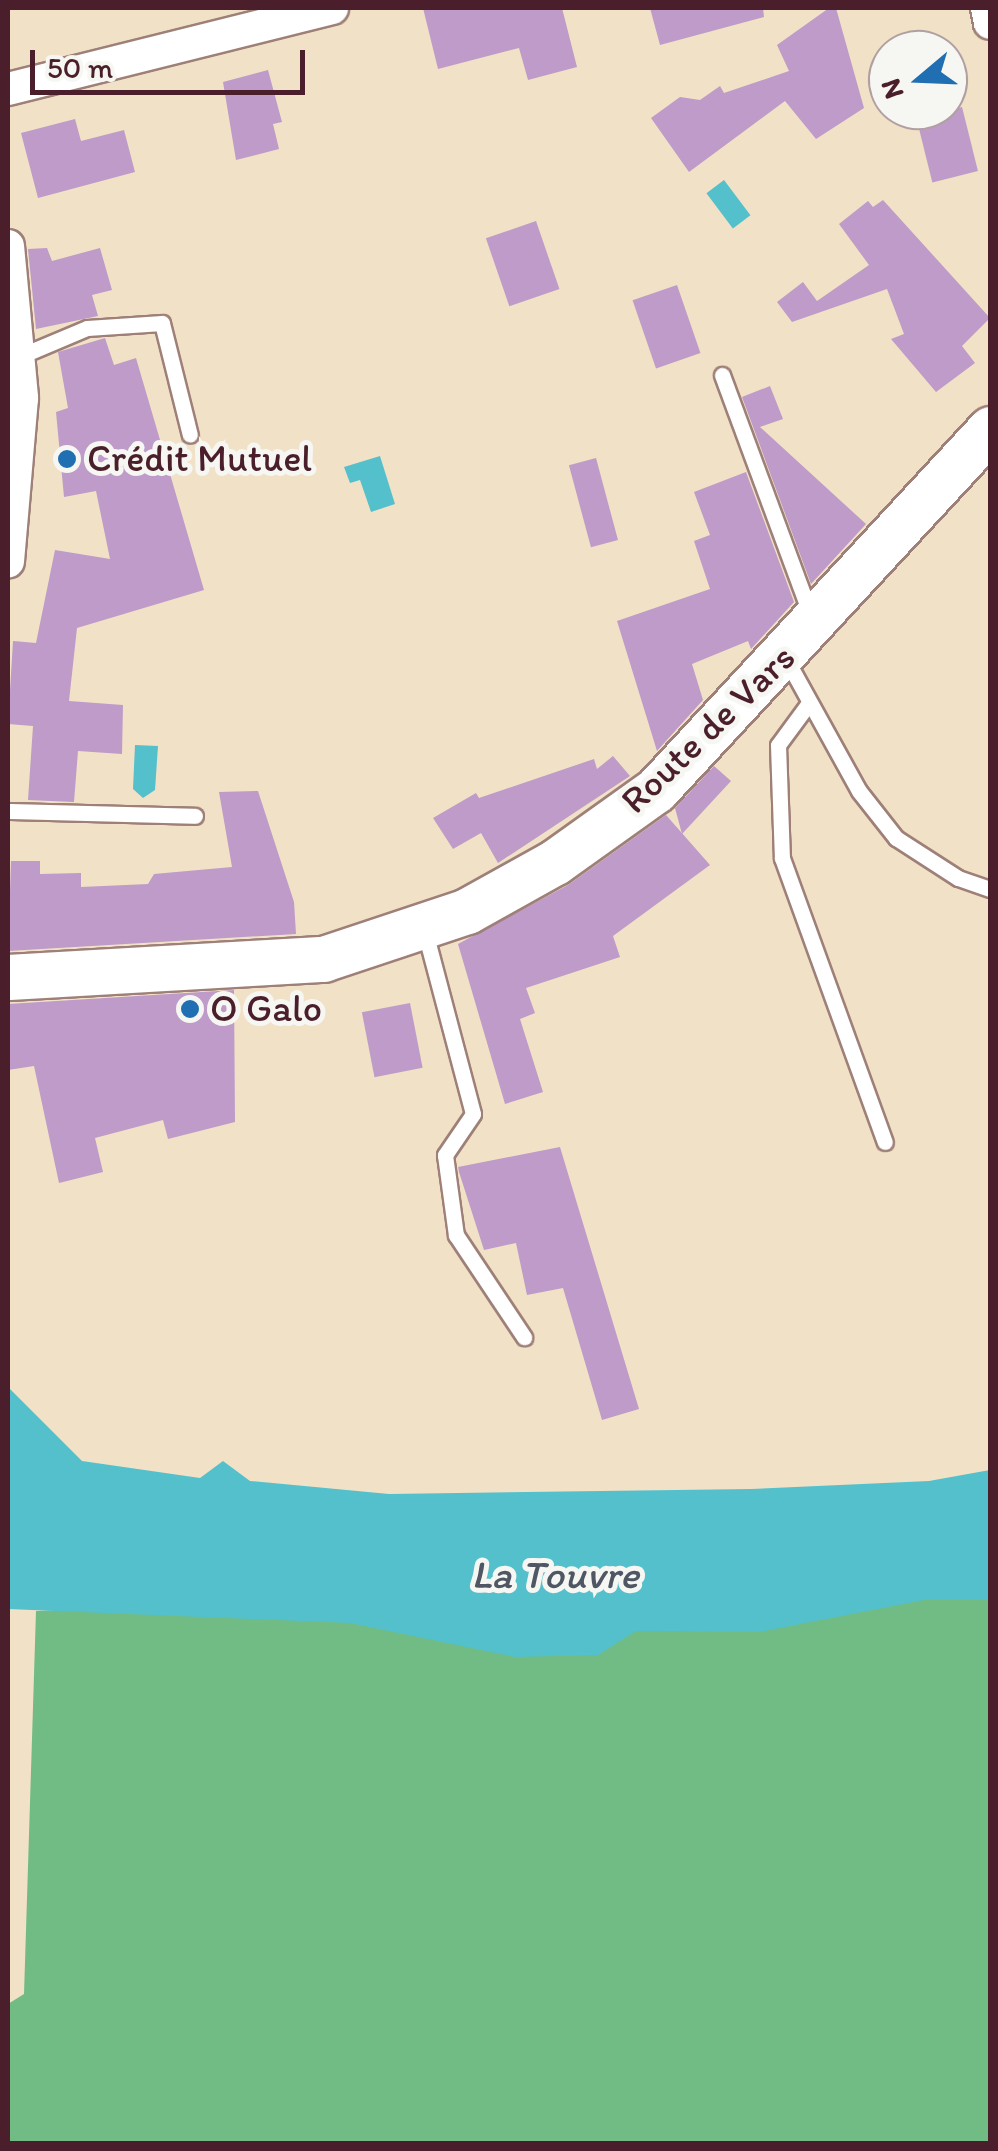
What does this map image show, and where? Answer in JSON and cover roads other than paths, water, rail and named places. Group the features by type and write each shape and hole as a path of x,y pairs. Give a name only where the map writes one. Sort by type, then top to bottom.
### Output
{"main road":[{"name":"Route de Vars","path":"8,976 323,959 424,928 555,862 656,790 712,735 990,429"}],"street":[{"path":"8,89 332,8"},
{"path":"987,8 990,23"},
{"path":"8,246 22,398 8,560"}],"lane":[{"path":"18,357 87,328 162,323 190,435"},
{"path":"722,376 799,640 808,703 859,791 896,838 958,878 990,890"},
{"path":"808,703 778,745 782,858 884,1142"},
{"path":"8,811 195,816"},
{"path":"424,928 473,1114 445,1155 456,1235 524,1337"}],"water":[{"path":"724,180 750,215 733,228 706,193"},
{"path":"380,456 395,504 371,512 360,480 350,483 344,467"},
{"path":"135,745 158,746 155,790 143,798 133,789"},
{"name":"La Touvre","path":"8,1387 82,1461 200,1478 223,1461 250,1481 389,1494 751,1489 929,1481 990,1470 990,1600 924,1600 760,1632 636,1631 598,1655 515,1657 350,1623 8,1609"}],"place":[{"name":"Crédit Mutuel","path":"67,459"},
{"name":"O Galo","path":"190,1009"}]}
